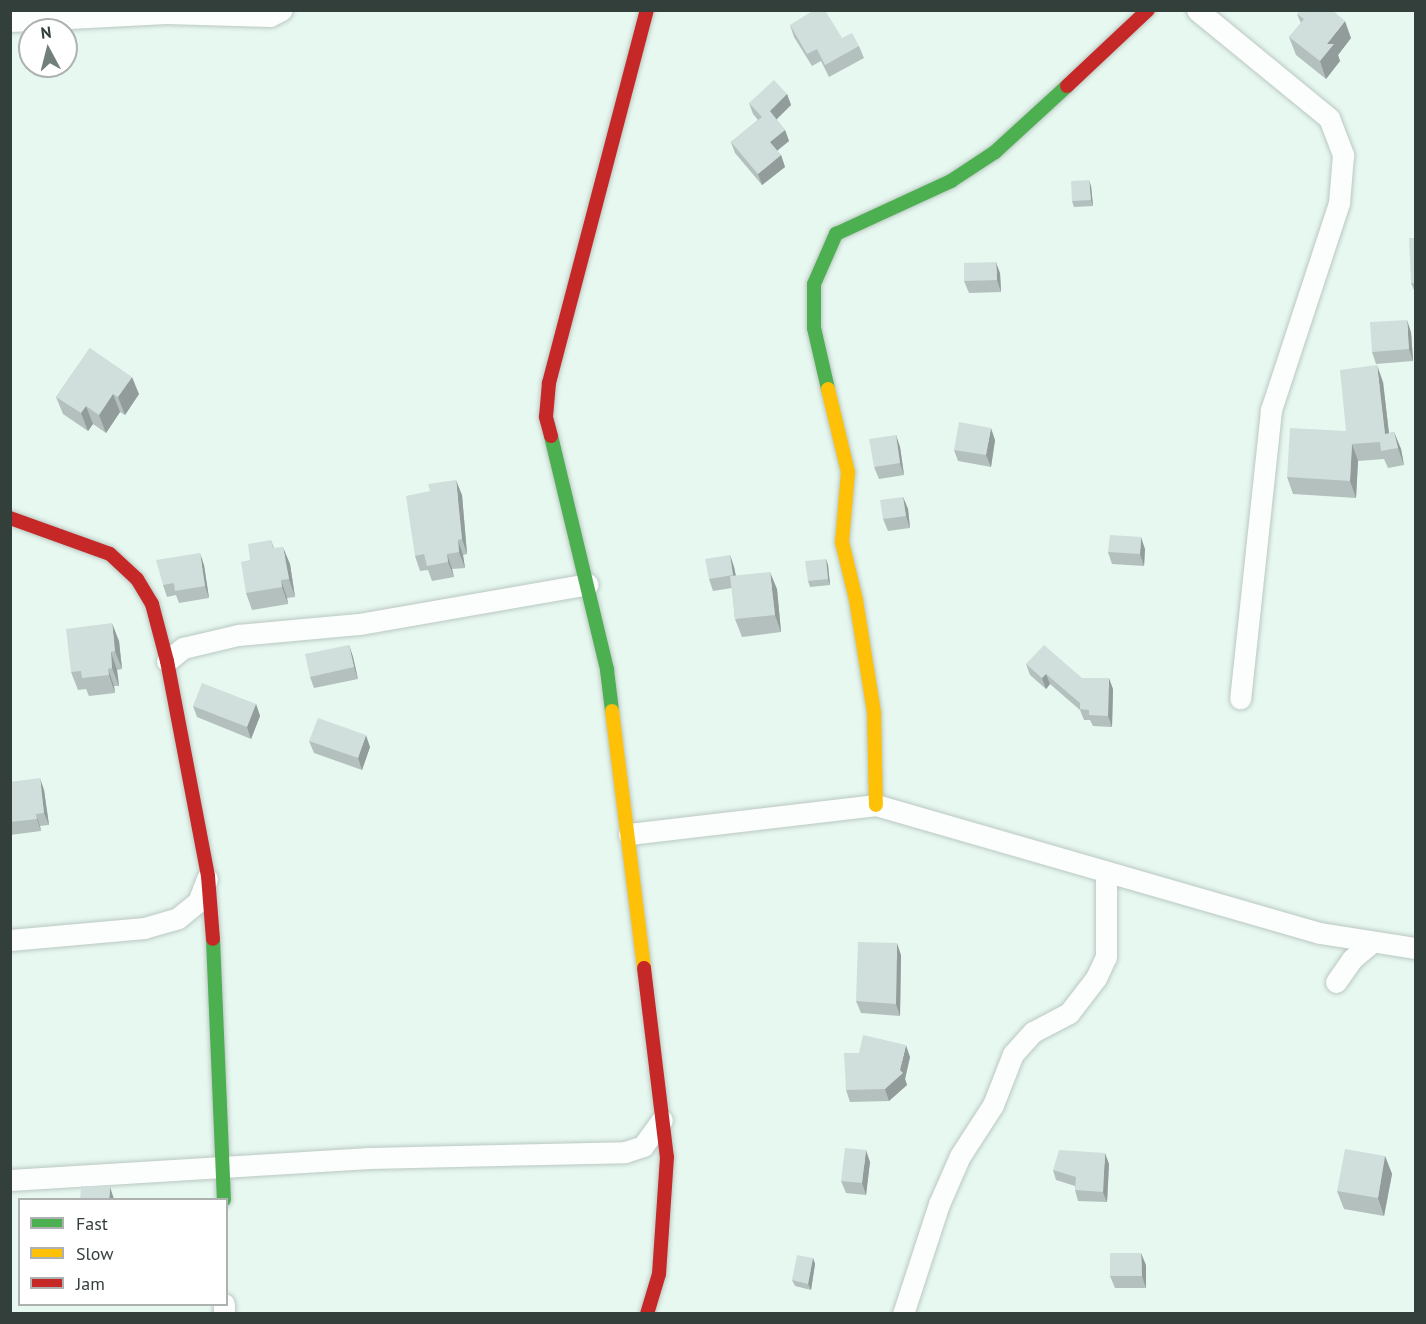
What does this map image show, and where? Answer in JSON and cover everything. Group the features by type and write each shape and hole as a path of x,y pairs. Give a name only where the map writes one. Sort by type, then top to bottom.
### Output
{"street":[{"path":"10,21 166,14 270,16 282,10"},
{"path":"647,10 549,383 546,417 555,464 588,584 608,670 629,834 632,889 667,1157 659,1274 647,1314"},
{"path":"876,806 874,713 856,600 842,542 848,472 814,328 814,284 824,254 836,234 951,181 995,152 1148,10"},
{"path":"1197,10 1329,118 1344,155 1339,203 1271,410 1240,698"},
{"path":"10,518 91,545 110,554 131,573 152,604 167,661 208,876 215,959 224,1198"},
{"path":"167,661 183,648 238,635 359,624 588,584"},
{"path":"629,834 876,806 1106,874 1320,933 1416,948"},
{"path":"903,1314 939,1204 960,1156 993,1105 1013,1054 1033,1032 1069,1012 1106,957 1106,874"},
{"path":"10,940 144,928 178,918 198,902 208,876"},
{"path":"1336,982 1352,959 1372,942"},
{"path":"10,1180 369,1158 625,1152 643,1146 662,1120"}],"building":[{"path":"814,10 825,10 842,38 852,33 859,46 825,65 817,49 807,54 790,25"},
{"path":"1300,10 1332,10 1345,21 1327,44 1334,44 1320,61 1289,37 1304,19 1297,14"},
{"path":"774,80 787,94 770,111 785,130 770,142 781,155 758,174 731,142 762,117 749,103"},
{"path":"1089,180 1091,200 1072,201 1071,181"},
{"path":"1409,238 1416,238 1416,283 1411,283"},
{"path":"996,262 997,280 964,281 964,263"},
{"path":"1407,320 1409,349 1372,352 1370,322"},
{"path":"90,348 132,377 118,397 113,394 99,415 86,406 81,413 56,397"},
{"path":"1377,365 1385,434 1394,432 1398,448 1381,451 1380,442 1352,444 1350,481 1287,477 1290,428 1346,431 1340,370"},
{"path":"959,422 991,428 986,455 954,450"},
{"path":"896,435 900,463 874,467 869,439"},
{"path":"456,480 462,539 458,540 459,552 447,554 448,562 427,566 424,554 415,556 406,496 430,491 428,484"},
{"path":"903,497 906,516 883,519 880,500"},
{"path":"1110,535 1141,537 1140,554 1108,552"},
{"path":"271,540 273,548 283,547 289,579 281,580 282,587 246,593 241,562 250,560 248,544"},
{"path":"200,553 205,586 175,591 174,583 163,585 156,560"},
{"path":"730,555 733,575 709,579 705,559"},
{"path":"826,559 828,579 808,581 805,561"},
{"path":"770,572 775,615 735,619 730,576"},
{"path":"112,623 115,651 111,652 112,668 108,669 109,675 82,678 81,671 71,672 66,629"},
{"path":"349,645 354,667 310,677 305,654"},
{"path":"1044,645 1082,678 1109,678 1108,716 1089,715 1089,710 1080,709 1080,703 1046,674 1042,678 1026,664"},
{"path":"202,683 256,704 247,727 193,706"},
{"path":"318,718 366,735 358,758 309,741"},
{"path":"40,778 44,813 36,814 37,819 10,822 10,782"},
{"path":"858,942 897,943 896,1004 856,1001"},
{"path":"863,1035 906,1045 900,1070 903,1073 885,1089 846,1090 844,1053 859,1053"},
{"path":"845,1148 866,1150 862,1183 841,1181"},
{"path":"1345,1149 1385,1156 1378,1198 1337,1191"},
{"path":"1059,1150 1105,1153 1103,1192 1075,1190 1076,1177 1053,1170"},
{"path":"81,1186 110,1187 109,1198 80,1198"},
{"path":"1110,1253 1141,1253 1142,1276 1110,1276"},
{"path":"797,1255 813,1258 808,1284 792,1280"}],"traffic: fast":[{"path":"828,389 814,328 814,284 836,234 951,181 995,152 1067,86"},
{"path":"551,436 607,670 612,711"},
{"path":"213,939 224,1198"}],"traffic: slow":[{"path":"828,389 848,472 842,542 856,600 874,713 876,805"},
{"path":"612,711 644,968"}],"traffic: jam":[{"path":"551,436 546,417 549,383 647,10"},
{"path":"1067,86 1148,10"},
{"path":"10,518 110,554 137,579 152,604 167,661 208,876 213,939"},
{"path":"644,968 667,1157 659,1274 647,1314"}]}
